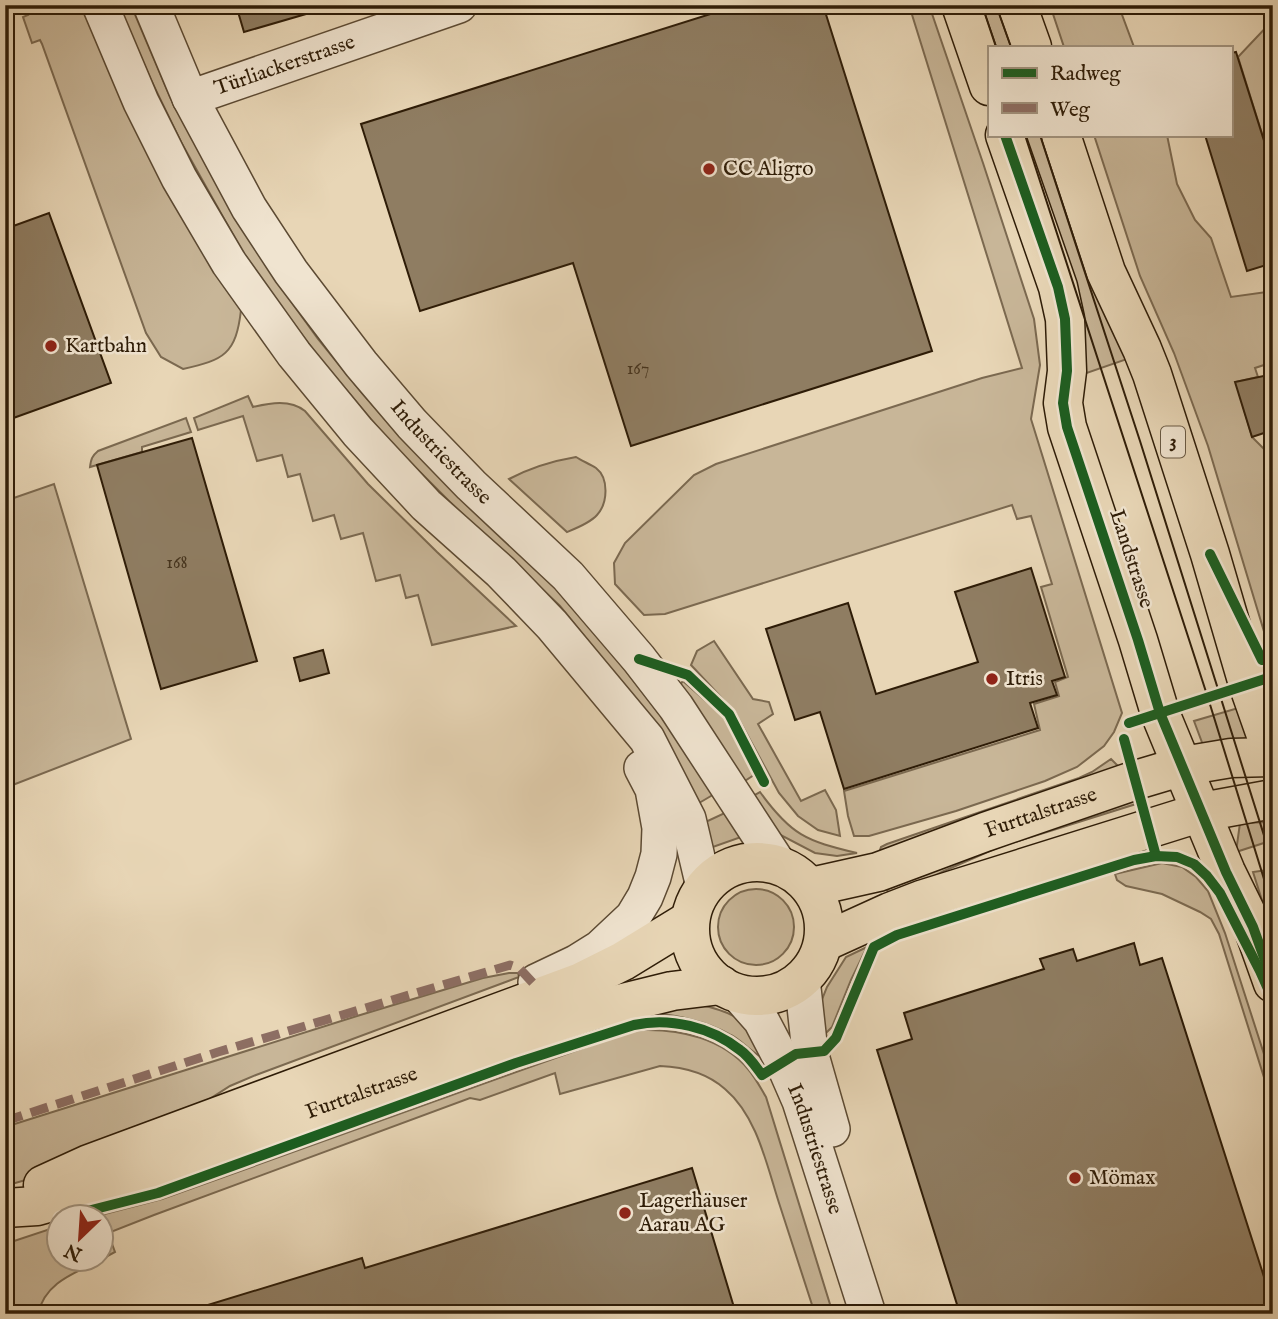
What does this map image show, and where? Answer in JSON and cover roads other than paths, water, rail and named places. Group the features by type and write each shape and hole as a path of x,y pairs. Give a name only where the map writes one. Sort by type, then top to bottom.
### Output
{"main road":[{"path":"961,5 988,83"},
{"path":"1017,5 1031,46"},
{"name":"Landstrasse","path":"1005,136 1058,287 1065,318 1067,371 1063,403 1067,428 1160,713 1226,872 1253,927 1273,983"},
{"name":"3","path":"1061,136 1106,272 1152,374 1273,756"},
{"name":"Furttalstrasse","path":"811,887 878,872 985,832 1183,766 1231,758 1273,756"},
{"path":"824,942 921,900 1202,812 1273,799"},
{"path":"759,861 779,865 797,874 811,887 820,904 825,923 824,942 818,959 802,979 776,993 758,996 729,990 705,972 695,956 690,938 697,903 719,873 738,864 759,861"},
{"name":"Furttalstrasse","path":"5,1208 37,1188 89,1164 582,982 624,961 697,903"},
{"name":"Furttalstrasse","path":"5,1208 37,1206 104,1188 525,1033 596,1010 671,991 729,990"}],"street":[{"path":"100,5 141,102 179,178 229,263 294,354 358,432 426,505 501,572 552,625 647,739 688,819 697,903"},
{"name":"Industriestrasse","path":"151,5 190,98 249,208 299,283 412,424 471,485 568,576 639,659 676,707 779,865"},
{"name":"Türliackerstrasse","path":"190,98 459,5"},
{"path":"378,1056 444,1015 533,983 576,963 619,932 639,907 653,877 659,854 660,828 653,789 601,683"},
{"name":"Industriestrasse","path":"802,979 810,1052 886,1314"},
{"name":"Industriestrasse","path":"729,990 761,1020 800,1101 868,1314"}],"tram line":[{"path":"982,5 996,46"},
{"path":"996,5 1011,46"},
{"path":"1025,136 1208,698 1273,908"},
{"path":"1040,136 1273,864"}],"place":[{"name":"CC Aligro","path":"709,169"},
{"name":"Kartbahn","path":"51,346"},
{"name":"Itris","path":"992,679"},
{"name":"Mömax","path":"1075,1178"},
{"name":"Lagerhäuser Aarau AG","path":"625,1213"}]}
